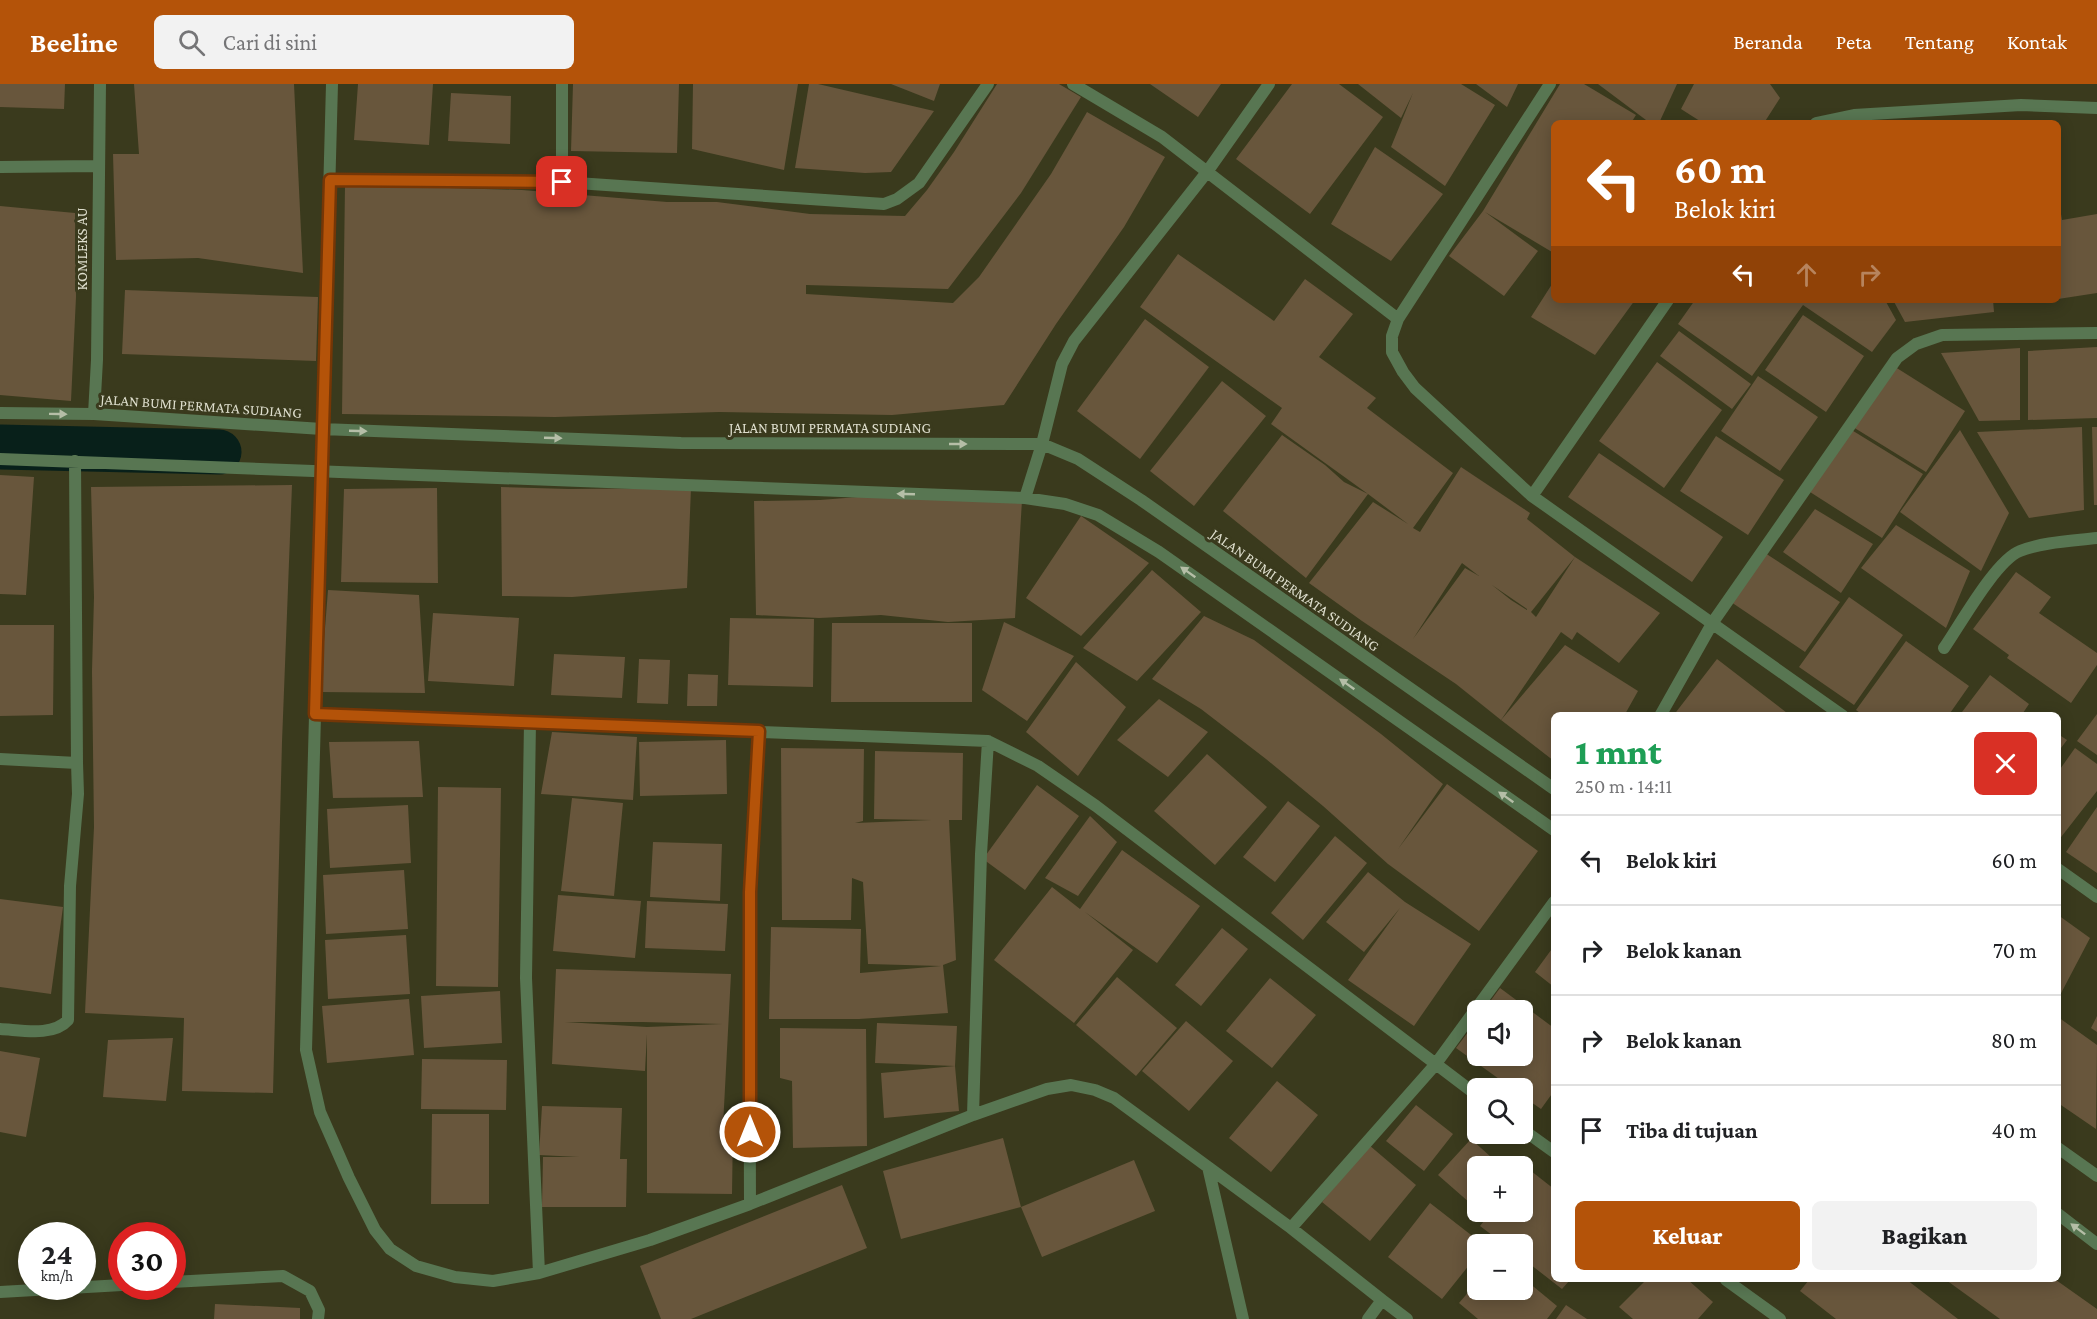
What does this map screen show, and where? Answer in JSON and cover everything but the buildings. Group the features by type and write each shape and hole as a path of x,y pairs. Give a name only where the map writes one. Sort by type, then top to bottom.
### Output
{"street":[{"name":"KOMLEKS AU","path":"94,414 97,360 100,84"},
{"path":"332,84 306,1050 320,1112 375,1230 390,1249 416,1266 455,1277 493,1281 539,1273 650,1240 750,1204 973,1115 1047,1089 1071,1085 1095,1090 1114,1098 1291,1228 1407,1319"},
{"path":"562,84 562,182"},
{"path":"330,180 562,182 884,204 897,199 919,183 988,84"},
{"path":"1073,84 1162,137 1398,319"},
{"path":"1025,498 1042,444 1062,364 1074,341 1208,172 1269,84"},
{"path":"1550,84 1398,319 1392,336 1392,352 1415,388 1532,496 1838,712"},
{"path":"1830,120 1854,115 2021,105 2097,108"},
{"path":"0,167 98,166"},
{"path":"1532,496 1666,303"},
{"path":"1662,712 1713,622 1897,358 1905,351 1927,339 1942,335 2097,333"},
{"name":"JALAN BUMI PERMATA SUDIANG","path":"0,413 94,414 322,429 681,443 1042,444 1078,459 1141,500 1551,787"},
{"path":"0,459 1025,498 1065,504 1098,515 1159,552 1551,828"},
{"path":"0,1029 47,1031 61,1027 68,1020 70,886 78,794 75,461"},
{"path":"1944,648 2001,565 2018,552 2032,547 2097,538"},
{"path":"315,714 988,741 1038,766 1096,806 1467,1088"},
{"path":"530,722 525,978 539,1273"},
{"path":"750,1204 750,892 759,731"},
{"path":"973,1115 981,854 988,741"},
{"path":"0,759 77,763"},
{"path":"2061,871 2097,897"},
{"path":"1291,1228 1435,1065 1551,906"},
{"path":"1533,1137 1551,1150"},
{"path":"2061,1150 2097,1176"},
{"path":"1208,1167 1243,1319"},
{"path":"2061,1216 2097,1244"},
{"path":"186,1281 283,1276 310,1291 319,1310 318,1319"},
{"path":"1729,1282 1780,1319"},
{"path":"0,1292 108,1286"},
{"path":"1368,1319 1382,1300"}],"waterway":[{"path":"0,447 219,452"}],"route":[{"path":"562,182 330,180 315,714 759,731 750,892 750,1132"}]}
